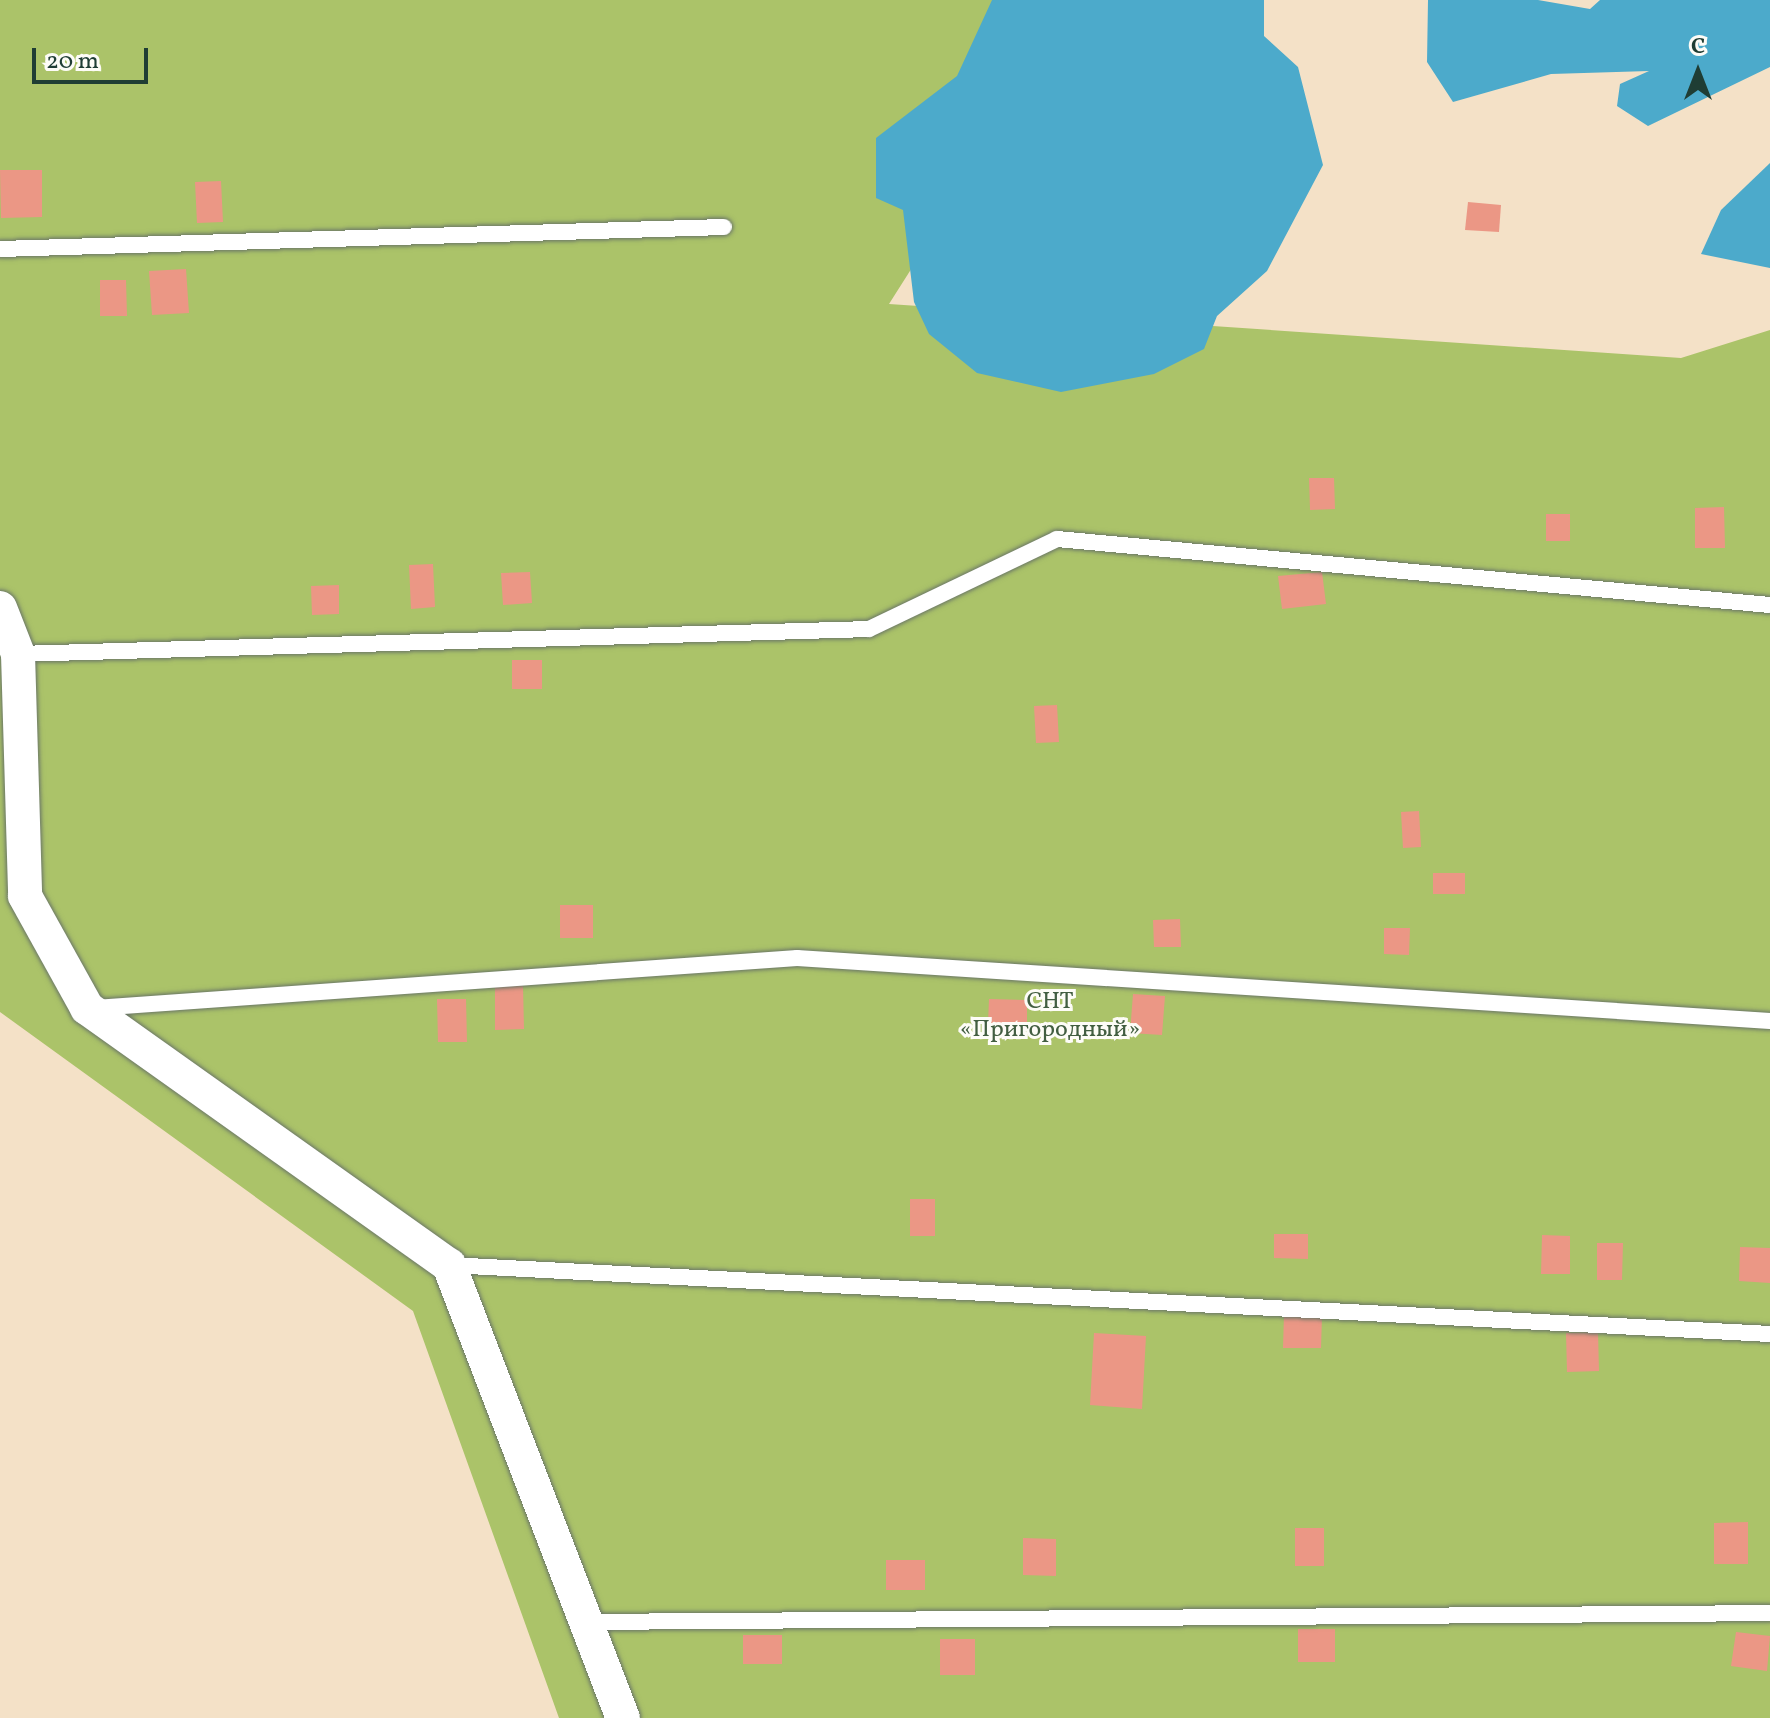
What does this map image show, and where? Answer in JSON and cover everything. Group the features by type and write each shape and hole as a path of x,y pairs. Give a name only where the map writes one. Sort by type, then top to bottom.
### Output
{"street":[{"path":"0,608 18,654 25,896 87,1008 449,1265 581,1622 623,1718"}],"lane":[{"path":"0,249 724,227"},
{"path":"18,654 869,629 1057,539 1770,605"},
{"path":"87,1008 797,958 1770,1021"},
{"path":"449,1265 1770,1334"},
{"path":"581,1622 1770,1613"}],"green space":[{"name":"СНТ «Пригородный»","path":"0,0 1082,0 889,304 1681,358 1770,330 1770,1718 559,1718 413,1311 0,1012"}],"water":[{"path":"992,0 1264,0 1264,36 1298,67 1323,165 1267,271 1217,316 1204,349 1154,374 1061,392 977,373 929,334 914,302 903,210 876,198 876,138 957,76"},
{"path":"1428,0 1538,0 1590,9 1600,0 1770,0 1770,67 1648,126 1617,106 1620,84 1649,71 1551,74 1453,102 1427,62"},
{"path":"1770,163 1770,268 1701,254 1721,210"}],"building":[{"path":"0,170 42,170 42,217 1,218"},
{"path":"221,181 223,222 197,223 195,182"},
{"path":"1468,202 1501,205 1499,232 1465,230"},
{"path":"186,269 189,313 152,315 149,271"},
{"path":"100,280 126,280 127,316 100,316"},
{"path":"1309,478 1334,478 1335,509 1310,510"},
{"path":"1724,507 1725,548 1695,548 1695,508"},
{"path":"1546,514 1570,514 1570,541 1546,541"},
{"path":"433,564 435,607 411,609 409,565"},
{"path":"530,572 532,603 503,605 501,573"},
{"path":"1322,572 1326,604 1282,609 1278,576"},
{"path":"339,585 339,614 312,615 311,586"},
{"path":"512,660 542,660 542,689 512,689"},
{"path":"1057,705 1059,742 1036,743 1034,706"},
{"path":"1419,811 1421,847 1403,848 1401,812"},
{"path":"1433,873 1465,873 1465,894 1433,894"},
{"path":"560,905 593,905 593,938 560,938"},
{"path":"1180,919 1181,947 1154,947 1153,920"},
{"path":"1384,928 1410,928 1409,955 1384,954"},
{"path":"495,986 523,986 524,1029 495,1030"},
{"path":"1133,994 1165,996 1162,1035 1130,1033"},
{"path":"437,999 466,999 467,1042 438,1042"},
{"path":"989,999 1027,1000 1027,1026 988,1025"},
{"path":"910,1199 935,1199 935,1236 910,1236"},
{"path":"1274,1234 1308,1234 1308,1259 1274,1258"},
{"path":"1542,1235 1570,1236 1570,1274 1541,1274"},
{"path":"1597,1243 1623,1243 1622,1280 1597,1280"},
{"path":"1740,1247 1770,1248 1770,1283 1739,1281"},
{"path":"1284,1314 1322,1315 1321,1348 1283,1348"},
{"path":"1598,1332 1599,1371 1567,1372 1566,1333"},
{"path":"1094,1333 1146,1336 1142,1409 1090,1405"},
{"path":"1748,1522 1748,1564 1714,1564 1714,1523"},
{"path":"1295,1528 1324,1528 1324,1566 1295,1566"},
{"path":"1023,1538 1056,1539 1056,1576 1023,1575"},
{"path":"886,1560 925,1560 925,1590 886,1590"},
{"path":"1298,1629 1335,1629 1335,1662 1298,1662"},
{"path":"1736,1632 1770,1636 1767,1671 1731,1666"},
{"path":"743,1635 782,1635 782,1664 743,1664"},
{"path":"940,1639 975,1639 975,1675 940,1675"}]}
